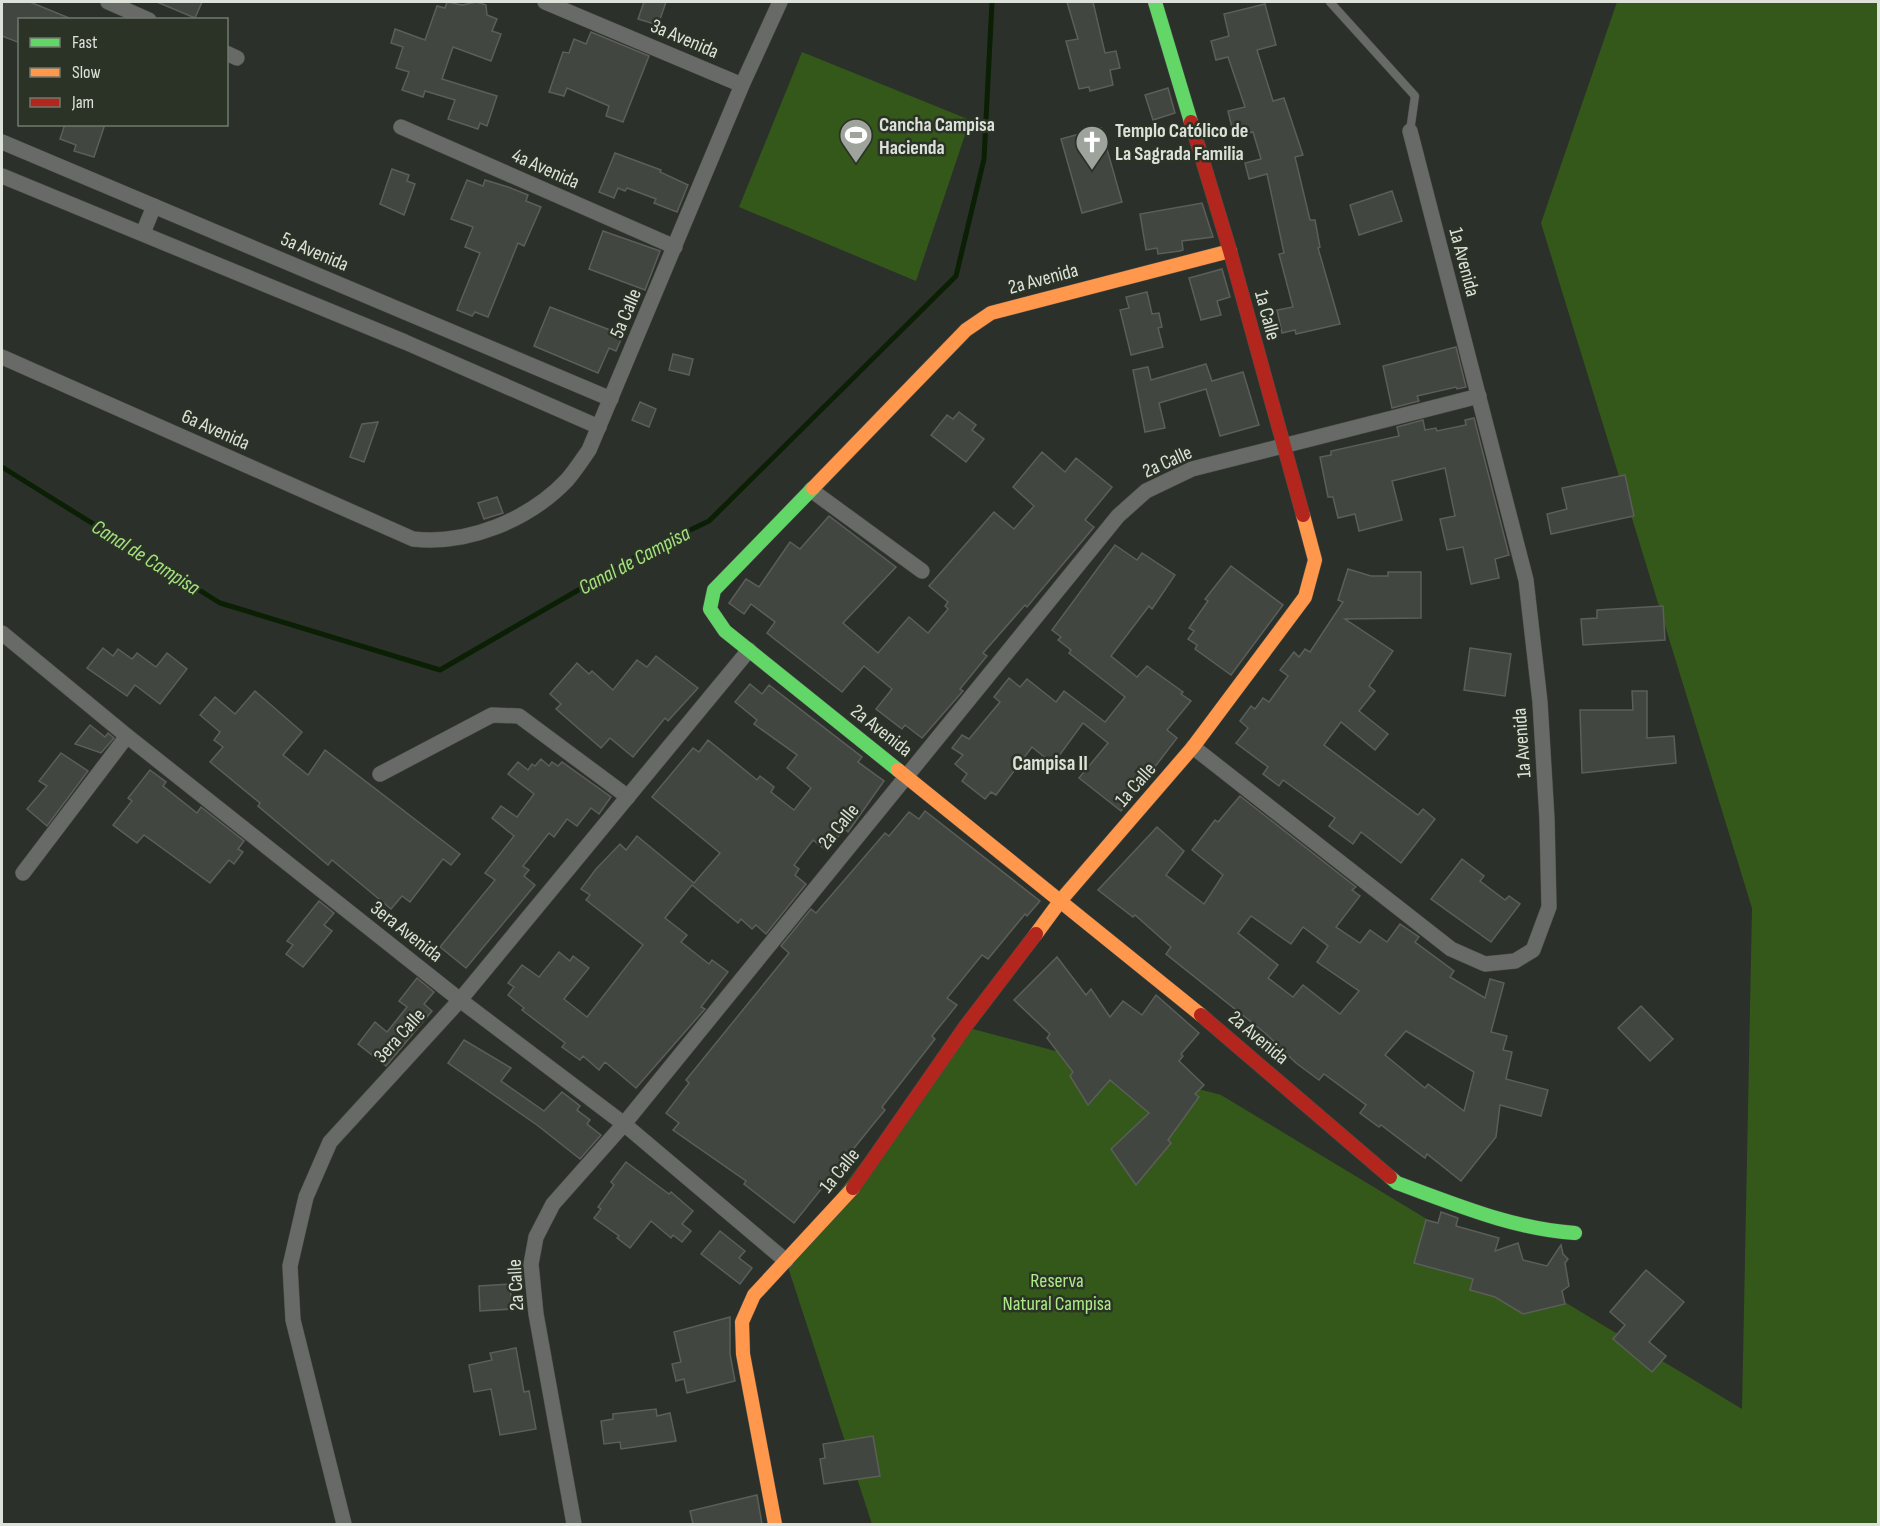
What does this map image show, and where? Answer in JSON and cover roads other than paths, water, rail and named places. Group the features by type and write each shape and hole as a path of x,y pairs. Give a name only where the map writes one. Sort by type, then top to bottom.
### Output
{"street":[{"path":"108,2 144,18"},
{"name":"3a Avenida","path":"545,2 742,85"},
{"name":"5a Calle","path":"413,539 436,542 466,537 533,510 567,480 589,450 742,85 780,2"},
{"name":"1a Calle","path":"775,1524 743,1354 742,1322 754,1295 854,1187 965,1027 1061,900 1193,747 1305,597 1313,576 1315,560 1230,251 1155,2"},
{"name":"4a Avenida","path":"401,128 675,247"},
{"name":"1a Avenida","path":"1193,747 1451,949 1485,964 1515,961 1533,950 1549,907 1540,702 1526,580 1410,130"},
{"name":"5a Avenida","path":"2,142 611,399"},
{"path":"2,176 405,342 599,427"},
{"path":"143,233 154,206"},
{"name":"2a Avenida","path":"1230,251 991,313 966,330 714,590 710,599 709,611 716,623 906,774 1252,1056 1397,1183 1501,1220 1541,1231 1575,1233"},
{"path":"405,342 415,316"},
{"name":"6a Avenida","path":"2,357 413,539"},
{"name":"2a Calle","path":"574,1524 536,1314 531,1264 536,1237 554,1204 624,1124 906,774 1118,516 1146,491 1192,469 1479,396"},
{"path":"811,490 922,571"},
{"name":"3era Avenida","path":"2,633 127,736 460,1000 624,1124 786,1261"},
{"name":"3era Calle","path":"344,1524 293,1320 290,1266 306,1197 330,1142 460,1000 749,650"},
{"path":"380,774 492,715 507,714 519,716 628,797"},
{"path":"23,873 127,736"}],"lane":[{"path":"1330,2 1415,96 1410,130"}],"waterway":[{"name":"Canal de Campisa","path":"2,467 220,603 440,670 644,552 709,521 956,276 984,159 992,2"}],"place":[{"name":"Cancha Campisa Hacienda","path":"856,164"},
{"name":"Templo Católico de La Sagrada Familia","path":"1092,171"}],"district":[{"name":"Campisa II","path":"1050,763"}],"park label":[{"name":"Reserva Natural Campisa","path":"1057,1292"}]}
